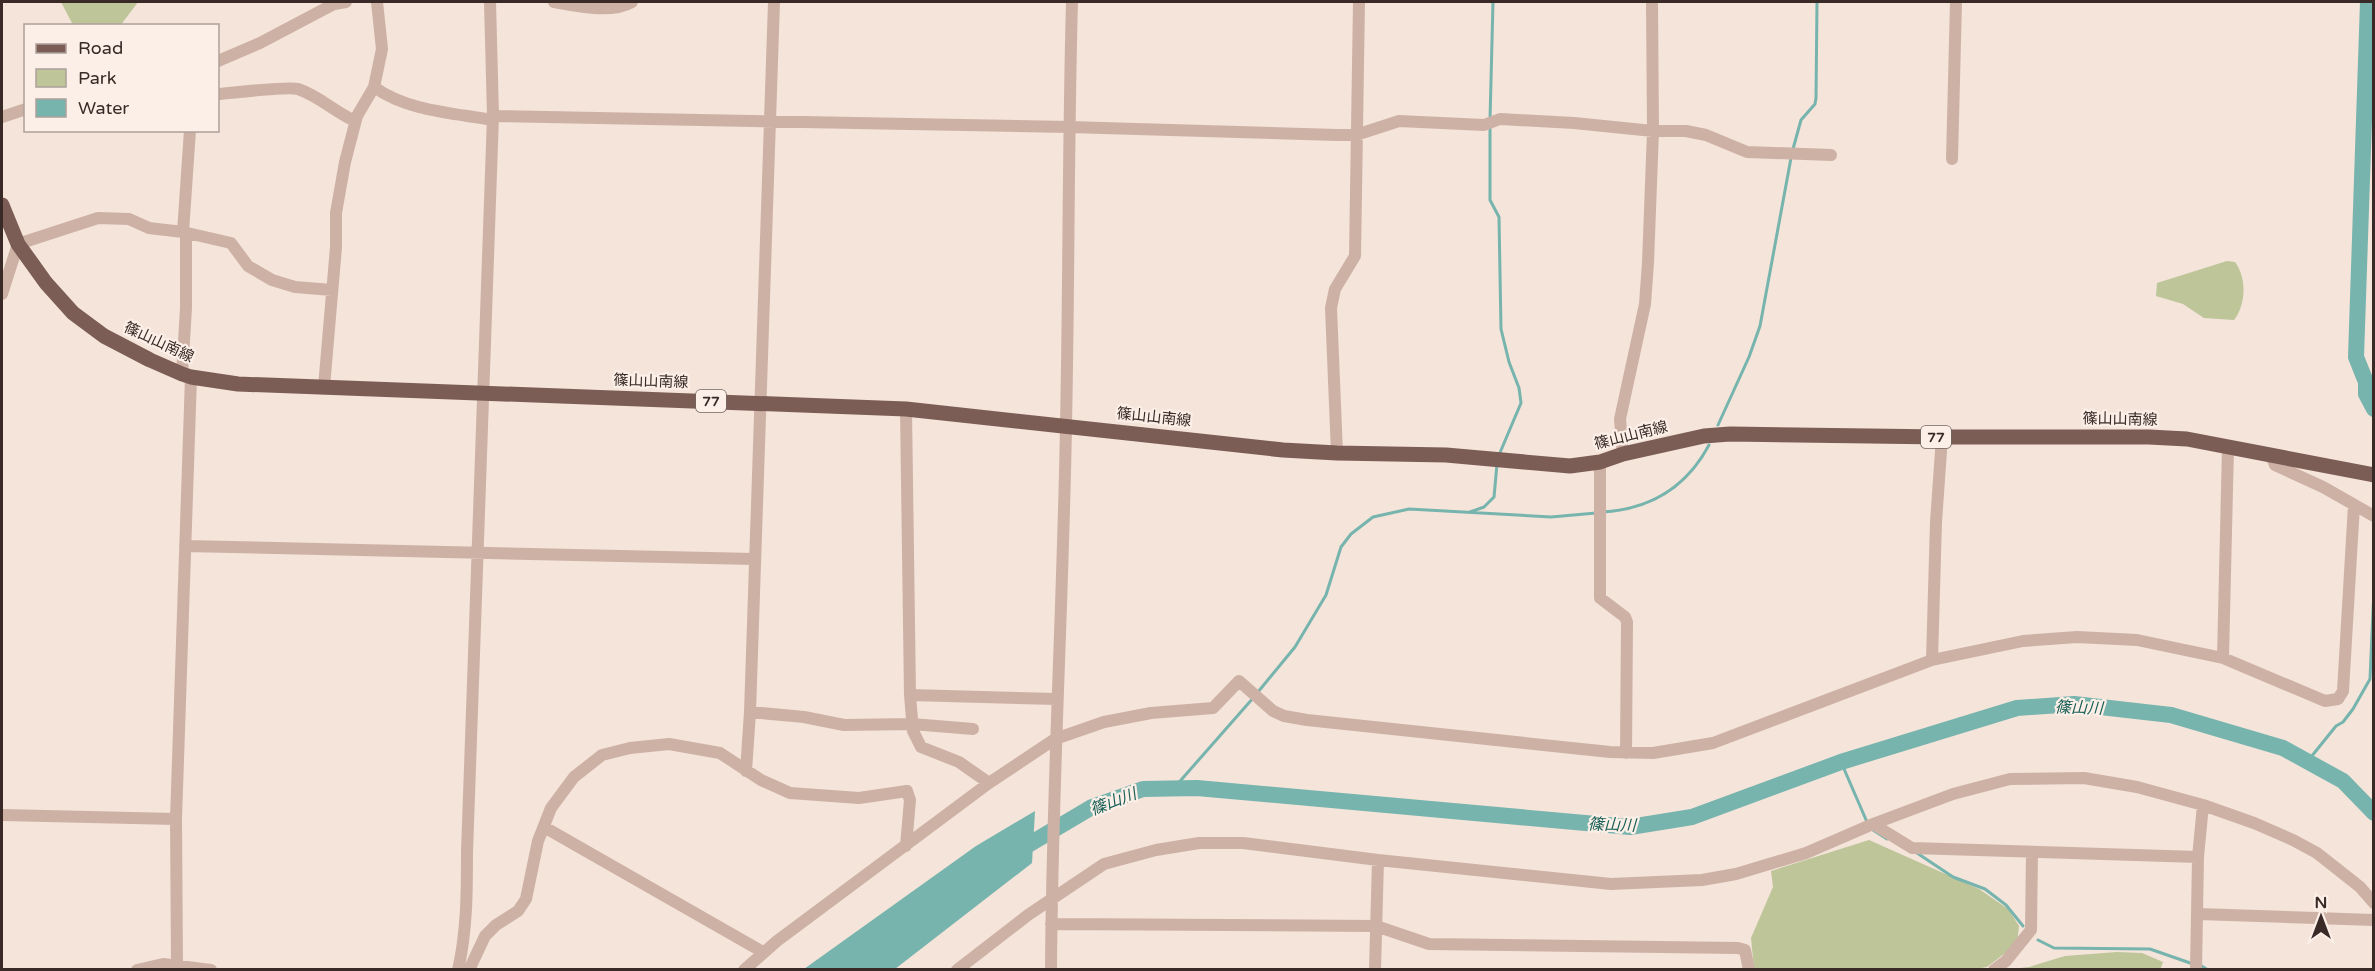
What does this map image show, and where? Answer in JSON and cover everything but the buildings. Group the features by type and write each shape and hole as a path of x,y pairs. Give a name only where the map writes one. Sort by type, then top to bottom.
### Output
{"main road":[{"name":"篠山山南線","path":"2,205 18,244 46,283 73,313 104,336 150,360 187,375 238,384 906,409 1283,450 1446,455 1570,466 1600,462 1623,454 1704,436 1730,434 2149,437 2187,439 2373,475"}],"street":[{"path":"219,61 260,43 334,4 346,2"},
{"path":"324,387 336,247 336,213 355,121 374,87 382,49 377,2"},
{"path":"458,969 463,949 467,892 493,118 489,2"},
{"path":"554,2 574,6 610,8 625,6 632,2"},
{"path":"746,771 750,712 774,2"},
{"path":"1051,969 1055,744 1066,426 1072,2"},
{"path":"1337,453 1331,308 1335,289 1355,256 1359,2"},
{"path":"1623,454 1620,420 1645,303 1648,263 1653,131 1652,2"},
{"path":"1952,159 1956,2"},
{"path":"374,87 387,97 408,105 493,118 1069,127 1356,135 1399,121 1484,124 1500,119 1653,131 1686,131 1706,135 1747,153 1831,155"},
{"path":"219,94 296,88 355,121"},
{"path":"2,117 24,110"},
{"path":"174,966 187,375 185,232 190,132"},
{"path":"2,294 18,244 98,218 129,219 149,228 185,232 231,243 248,266 272,280 294,287 332,290"},
{"path":"906,409 910,695 913,731 921,747 959,762 989,783"},
{"path":"1932,660 1936,522 1942,437"},
{"path":"2223,658 2228,447"},
{"path":"2271,455 2275,465 2323,487 2373,516"},
{"path":"1600,462 1600,598 1625,617 1627,622 1626,753"},
{"path":"744,969 763,952 989,783 1055,744 1104,722 1151,713 1213,708 1239,681 1268,706 1284,716 1626,753 1653,753 1713,743 1932,660 2023,641 2077,637 2137,640 2223,658 2325,700 2338,699 2343,691 2354,505"},
{"path":"184,546 754,560"},
{"path":"910,695 1057,699"},
{"path":"750,712 804,717 843,725 912,724 973,729"},
{"path":"469,969 485,936 496,925 518,911 526,899 538,841 551,807 574,777 602,755 621,750 669,744 720,753 761,780 790,793 859,798 907,791 910,800 906,846"},
{"path":"957,969 1052,896 1104,864 1156,850 1199,843 1243,843 1378,860 1611,884 1702,880 1736,874 1806,853 1873,824 1953,794 2010,779 2084,778 2137,787 2202,805 2254,823 2318,853 2360,887 2373,903"},
{"path":"2196,969 2199,914 2198,857 2202,805"},
{"path":"2,815 176,819"},
{"path":"1873,824 1912,848 2198,857"},
{"path":"544,827 763,952"},
{"path":"1994,969 2006,961 2031,930 2032,852"},
{"path":"1375,969 1378,860"},
{"path":"2199,914 2373,920"},
{"path":"1051,924 1376,926 1429,944 1738,948 1746,950 1749,969"},
{"path":"137,969 164,964 211,969"}],"green space":[{"path":"61,2 138,2 122,24 72,24"},
{"path":"2227,261 2235,262 2239,268 2244,291 2241,307 2234,320 2204,318 2183,304 2156,296 2157,283"},
{"path":"1869,840 1979,889 2008,909 2019,926 2017,944 1987,967 1969,970 1754,969 1751,938 1773,887 1771,871"},
{"path":"2117,952 2142,953 2163,962 2160,970 2004,970 2029,967 2065,956"}],"water":[{"path":"1035,811 1032,863 895,969 804,969 976,846"}],"waterway":[{"path":"1490,120 1493,2"},
{"path":"1793,149 1801,120 1815,104 1816,98 1817,2"},
{"path":"2368,2 2356,357 2366,382 2366,394 2374,409"},
{"path":"1490,126 1490,200 1499,217 1501,329 1509,362 1519,388 1521,403 1499,455"},
{"path":"1718,425 1749,357 1760,326 1791,158"},
{"path":"1603,512 1637,506 1665,493 1689,473 1709,445"},
{"path":"1470,512 1484,507 1494,497 1497,464"},
{"path":"1258,692 1295,647 1326,595 1341,547 1351,534 1373,517 1409,509 1551,517 1596,513"},
{"path":"2307,762 2353,709 2370,679 2374,589"},
{"path":"1174,788 1254,697"},
{"name":"篠山川","path":"1016,852 1092,807 1143,789 1197,788 1630,827 1692,817 1841,762 2017,708 2074,704 2171,715 2283,748 2343,781 2374,813"},
{"path":"1841,762 1867,822"},
{"path":"1873,830 1887,839"},
{"path":"1917,853 1953,877 1985,889 2006,905 2023,926"},
{"path":"2038,940 2054,948 2150,949 2193,964"},
{"path":"2200,965 2208,970"}]}
